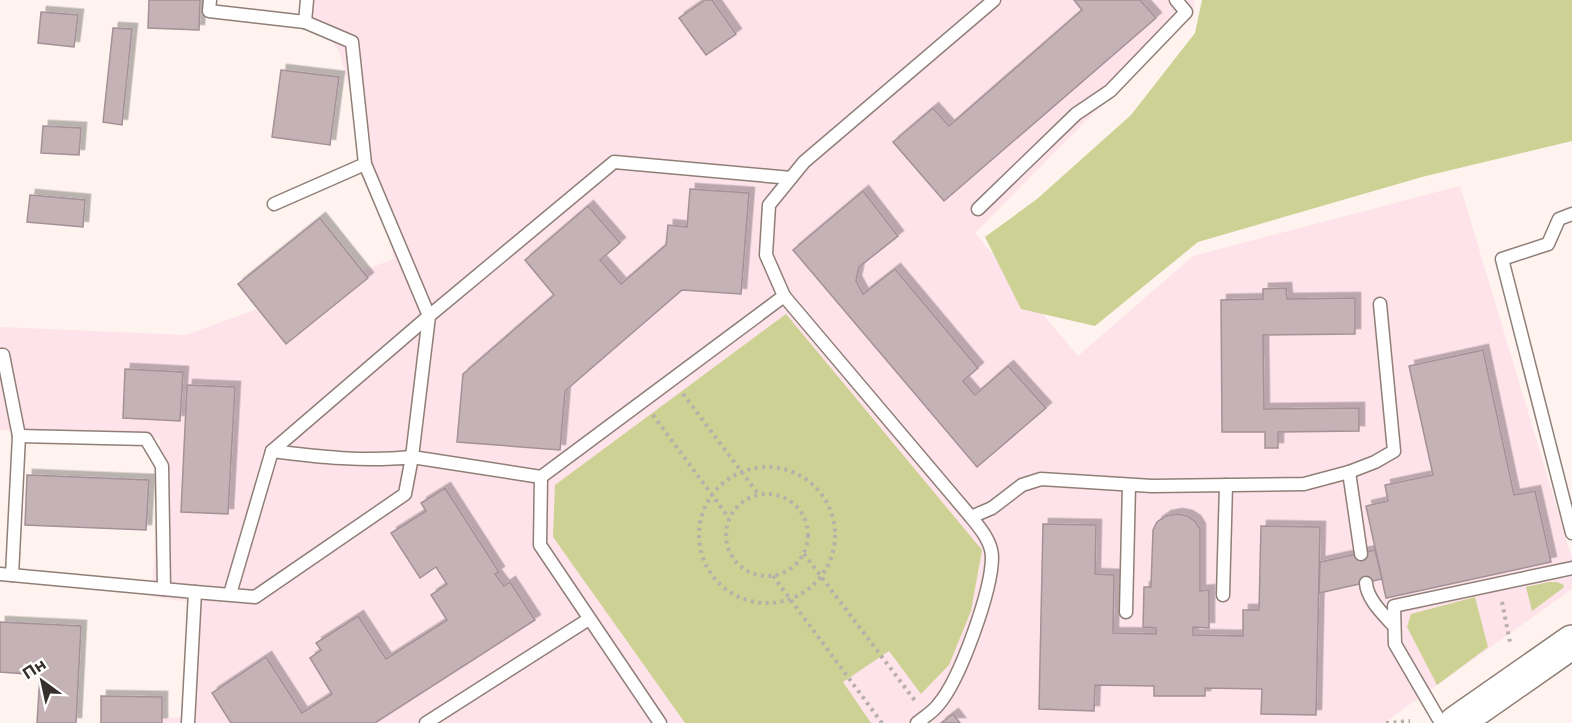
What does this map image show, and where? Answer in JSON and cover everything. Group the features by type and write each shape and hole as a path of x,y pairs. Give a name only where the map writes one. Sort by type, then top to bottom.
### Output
{"main road":[{"path":"1456,723 1572,642"}],"lane":[{"path":"0,355 3,355 19,436 6,575 255,597 405,494 412,457 429,316 365,164 352,42 305,21 209,11 210,0"},
{"path":"305,21 307,0"},
{"path":"922,719 938,705 953,684 968,648 987,590 992,556 989,544 971,517 784,296 766,255 769,205 804,162 994,0"},
{"path":"978,209 1076,114 1110,91 1186,12 1176,0"},
{"path":"230,594 272,451 614,162 791,178"},
{"path":"273,204 365,164"},
{"path":"1572,214 1559,219 1548,244 1502,259 1572,533"},
{"path":"272,451 384,460 412,457 542,477 784,296"},
{"path":"971,517 992,507 1022,485 1041,479 1129,485 1304,484 1349,472 1375,462 1394,451 1380,304"},
{"path":"19,436 146,439 162,466 164,589"},
{"path":"1349,472 1361,554"},
{"path":"542,477 540,545 660,723"},
{"path":"1126,612 1129,485"},
{"path":"1223,595 1226,485"},
{"path":"1441,723 1395,644 1394,606 1572,567"},
{"path":"1365,583 1366,589 1378,608 1394,626"},
{"path":"188,723 195,592"},
{"path":"426,723 589,619"}],"path":[{"path":"672,380 759,495"},
{"path":"643,401 730,518"},
{"path":"771,467 794,472 814,485 828,504 835,526 834,550 825,572 808,589 790,599 764,603 741,598 721,585 706,566 699,543 701,520 713,495 726,481 742,473 747,470 771,467"},
{"path":"770,493 796,504 805,516 809,530 808,544 804,554 792,568 780,575 765,577 739,566 730,554 726,540 730,518 742,502 759,495 770,493"},
{"path":"804,554 922,719"},
{"path":"772,576 882,723"},
{"path":"1498,584 1510,642"},
{"path":"1386,723 1410,721"}],"shaded area":[{"path":"312,0 1195,0 1193,13 975,233 1078,356 1193,256 1460,186 1572,558 1572,589 1384,723 140,723 140,717 183,718 189,602 152,597 160,439 0,430 0,327 186,335 394,259 339,51 311,15"}],"green space":[{"path":"1202,0 1572,0 1572,141 1422,177 1198,242 1095,326 1021,309 985,237 1037,199 1131,115 1195,33"},
{"path":"786,314 982,550 971,611 949,665 921,694 889,651 843,682 871,723 685,723 553,537 555,485"},
{"path":"1549,582 1564,585 1532,611 1526,587"},
{"path":"1475,597 1488,647 1437,685 1407,627 1411,614"}],"building":[{"path":"149,0 200,0 199,30 148,28"},
{"path":"705,0 712,0 736,34 706,55 679,18"},
{"path":"1074,0 1140,0 1156,18 944,201 893,142 933,108 949,126 1082,10"},
{"path":"41,12 78,15 74,47 38,43"},
{"path":"113,28 132,29 122,125 103,122"},
{"path":"281,70 339,77 330,145 272,137"},
{"path":"43,126 81,128 79,155 41,153"},
{"path":"690,189 749,193 741,294 682,290 565,391 560,450 457,442 463,374 554,295 525,260 588,206 620,243 600,260 621,284 666,245 668,225 687,227"},
{"path":"863,191 898,236 859,267 856,281 863,294 895,269 978,368 963,381 975,395 1008,366 1046,408 977,467 793,250"},
{"path":"30,195 85,200 83,227 27,222"},
{"path":"320,218 368,278 286,344 238,284"},
{"path":"1286,288 1287,299 1355,298 1355,334 1263,335 1264,409 1359,408 1359,431 1278,432 1278,448 1265,448 1265,432 1222,432 1221,300 1263,299 1263,289"},
{"path":"1483,350 1514,495 1535,491 1551,562 1386,598 1366,506 1388,501 1385,485 1433,475 1409,366"},
{"path":"125,369 183,372 180,421 123,418"},
{"path":"187,385 235,387 228,514 181,512"},
{"path":"27,475 149,480 146,530 25,525"},
{"path":"445,488 499,572 495,574 504,586 510,582 535,620 375,723 231,723 212,693 266,657 302,713 332,694 310,658 321,650 316,643 358,616 386,659 447,620 431,595 447,584 436,567 420,578 391,533 426,511 421,503"},
{"path":"1177,514 1195,521 1200,529 1200,591 1209,590 1209,628 1193,627 1193,635 1243,636 1243,610 1259,610 1261,526 1320,527 1316,715 1261,714 1262,689 1205,688 1205,696 1154,696 1154,686 1095,685 1094,711 1039,709 1043,524 1096,525 1095,574 1114,575 1113,633 1156,634 1156,628 1143,627 1144,587 1151,587 1153,530 1157,522 1166,516"},
{"path":"1375,550 1382,579 1319,593 1320,562"},
{"path":"0,622 81,626 76,723 37,723 40,675 0,672"},
{"path":"101,696 162,697 162,723 101,723"},
{"path":"953,714 960,723 941,723"}]}
